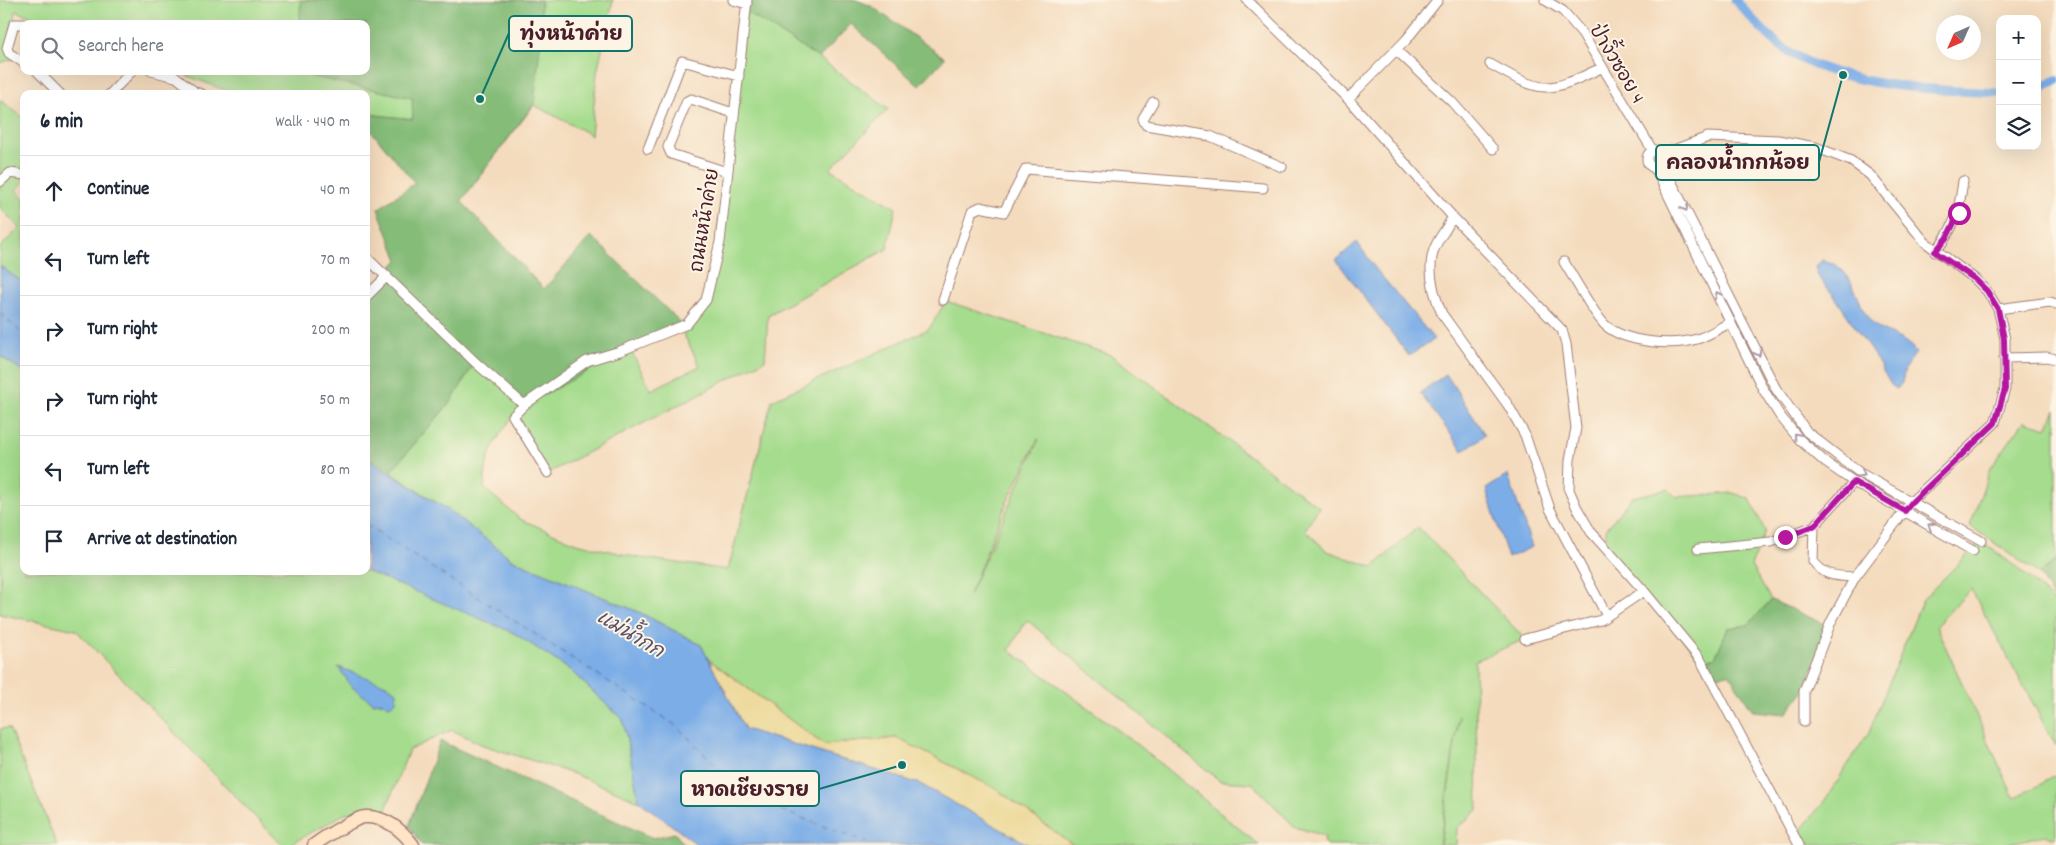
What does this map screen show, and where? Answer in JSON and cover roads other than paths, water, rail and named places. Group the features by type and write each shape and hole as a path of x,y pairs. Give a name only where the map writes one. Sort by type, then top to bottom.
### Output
{"street":[{"path":"733,0 747,2"},
{"path":"1247,0 1348,99 1452,216 1562,330 1566,344 1576,428 1570,460 1569,490 1577,508 1591,532 1644,591 1700,659 1800,845"},
{"path":"1348,99 1396,50 1438,0"},
{"name":"ป่างิ้วซอย 4","path":"1545,0 1563,11 1582,33 1601,68 1653,151"},
{"name":"ถนนหน้าค่าย","path":"524,405 587,361 620,351 687,324 706,300 720,242 733,112 747,2"},
{"path":"20,24 14,24 7,48 9,53 20,60"},
{"path":"1396,50 1452,102 1493,149"},
{"path":"648,149 682,61 739,76"},
{"path":"1490,64 1526,84 1546,88 1569,83 1601,68"},
{"path":"41,75 56,90"},
{"path":"114,90 128,75"},
{"path":"168,75 176,77 192,90"},
{"path":"727,172 671,154 668,147 687,101 691,99 733,112"},
{"path":"1154,102 1143,119 1146,125 1210,136 1282,168"},
{"path":"1659,166 1650,165 1647,160 1653,151 1663,154 1708,137 1778,140 1815,148 1851,161 1870,175 1935,252 1975,279 1987,291 1998,309 2004,339 2005,389 1995,423 1912,502 1855,577 1831,622 1804,691 1804,722"},
{"path":"1659,166 1665,159 1663,154"},
{"path":"1659,166 1763,389 1780,416 1800,440 1854,482 1973,551"},
{"path":"1659,166 1776,389 1789,410 1808,432 1827,449 1860,473 1981,541"},
{"path":"942,300 972,211 980,207 1004,212 1026,169 1263,188"},
{"path":"0,182 10,173 20,174"},
{"path":"1935,252 1947,237 1959,213 1963,181"},
{"path":"1452,216 1450,224 1435,245 1433,254 1432,280 1438,304 1442,314 1508,405 1524,435 1550,508 1607,616"},
{"path":"370,261 475,362 524,405 513,416 548,473"},
{"path":"1564,262 1604,324 1626,338 1671,342 1699,338 1731,322"},
{"path":"370,293 387,276"},
{"path":"1998,309 2050,302 2056,304"},
{"path":"2004,358 2047,357 2056,359"},
{"path":"1698,549 1771,542 1814,526 1854,482"},
{"path":"1814,526 1813,561 1817,567 1829,576 1855,577"},
{"path":"1525,640 1570,629 1607,616 1644,591"},
{"path":"314,845 363,817 390,822 413,845"}],"water":[{"path":"1357,242 1375,268 1434,339 1409,356 1336,260"},
{"path":"1822,260 1840,268 1846,275 1863,309 1873,324 1879,329 1906,342 1916,353 1905,368 1902,383 1897,389 1891,385 1875,357 1835,297 1818,276 1815,267"},
{"path":"0,266 20,280 20,369 0,356"},
{"path":"1446,374 1485,435 1463,451 1420,393"},
{"name":"แม่น้ำกก","path":"370,461 448,510 513,560 641,613 701,645 745,729 920,784 1029,845 698,845 639,801 623,720 570,670 514,633 370,573"},
{"path":"1508,475 1532,547 1508,558 1486,489"},
{"path":"338,667 389,686 397,692 396,701 390,706 380,702 374,703 353,688"}],"waterway":[{"path":"1735,0 1778,44 1794,55 1817,66 1867,81 1921,88 1996,93"},
{"path":"2041,89 2056,80"}],"place":[{"name":"คลองน้ำกกน้อย","path":"1843,75"},
{"name":"ทุ่งหน้าค่าย","path":"480,99"},
{"name":"หาดเชียงราย","path":"902,765"}]}
